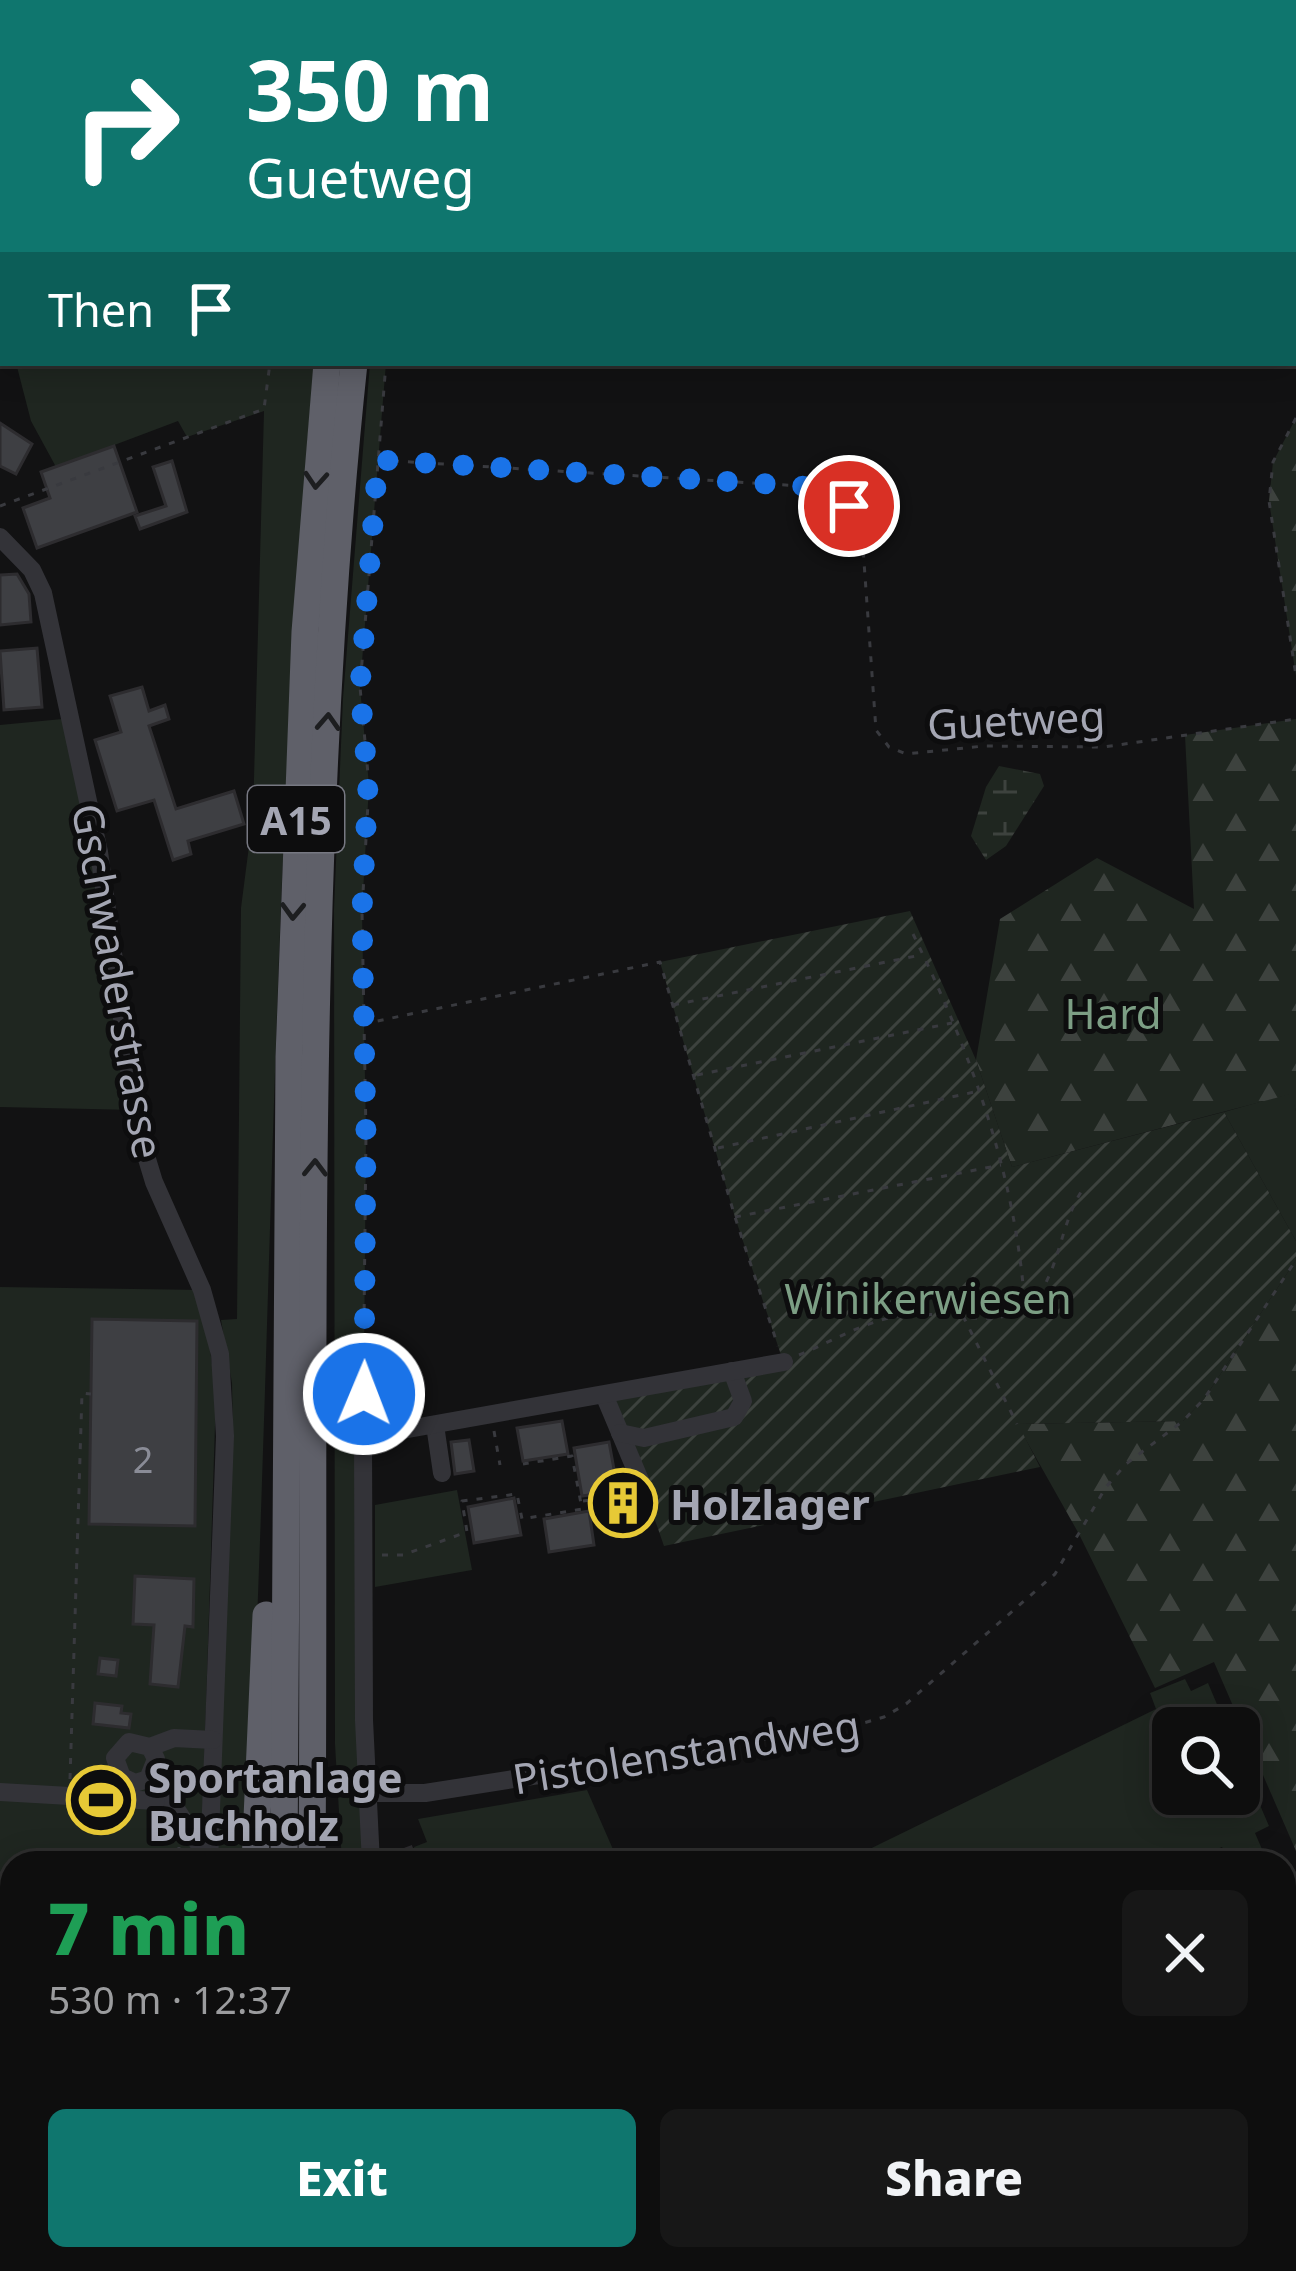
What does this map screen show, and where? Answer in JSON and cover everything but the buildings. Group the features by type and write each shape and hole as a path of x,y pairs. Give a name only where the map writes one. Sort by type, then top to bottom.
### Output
{"highway":[{"name":"A15","path":"284,1851 284,1492 296,832 304,632 327,366"},
{"name":"A15","path":"312,1851 313,1286 322,834 354,366"},
{"path":"256,1851 270,1517 284,1492"},
{"path":"314,1609 322,1658 330,1851"}],"street":[{"name":"Gschwaderstrasse","path":"0,537 32,570 43,593 99,852 137,1126 154,1182 202,1290 220,1354 225,1436 209,1851"},
{"path":"370,1851 364,1720 363,1437 784,1362"},
{"path":"620,1433 644,1438 734,1417 743,1401 732,1371"},
{"path":"605,1396 646,1492"},
{"path":"435,1425 442,1473"},
{"path":"149,1747 174,1738 213,1739"},
{"path":"0,1792 69,1796 140,1785 156,1760 149,1747 136,1741 118,1751 117,1772 140,1785 156,1801"},
{"name":"Pistolenstandweg","path":"368,1793 425,1793 564,1771"},
{"path":"140,1785 200,1851"}],"path":[{"path":"0,506 265,410 270,366"},
{"path":"363,1437 368,785 360,687 386,366"},
{"path":"1296,418 1273,462 1269,501 1296,676"},
{"name":"Guetweg","path":"378,460 778,484 834,494 849,506 862,535 876,730 889,747 906,754 984,746 1104,747 1296,719"},
{"path":"913,934 954,1022 1003,1165 1026,1310"},
{"path":"673,1005 923,955"},
{"path":"363,1024 660,962 735,1217 784,1362 887,1318 1011,1316 1026,1310 1043,1288 1085,1186"},
{"path":"694,1076 954,1022"},
{"path":"715,1148 980,1090"},
{"path":"735,1217 1003,1165"},
{"name":"Pistolenstandweg","path":"564,1771 860,1724 884,1718 906,1704 1055,1574 1106,1487 1126,1464 1204,1399 1296,1260"},
{"path":"962,1315 1017,1424"},
{"path":"69,1796 82,1394 91,1394"},
{"path":"492,1415 500,1465"},
{"path":"363,1555 403,1555 465,1533 463,1501 517,1494 522,1520 582,1509 572,1456 523,1464"},
{"path":"581,1501 646,1492"},
{"path":"596,1498 620,1513"}],"green space":[{"path":"17,366 314,366 280,925 247,1851 216,1851 233,1436 232,1383 221,1320 237,1319 241,908 253,815 264,411 187,437 178,421 56,467 31,421"},
{"path":"370,366 386,366 360,687 369,785 362,911 366,1134 362,1595 371,1851 341,1851 335,1744 334,909 343,698"},
{"path":"1296,418 1296,676 1269,501 1273,462"},
{"path":"73,718 135,1110 0,1107 0,725"},
{"name":"Hard","path":"1296,719 1296,1111 1291,1094 1012,1167 976,1060 1000,919 1097,858 1194,909 1185,735"},
{"path":"999,766 1040,774 1044,786 1006,846 986,860 971,836 986,787"},
{"name":"Winikerwiesen","path":"910,911 976,1060 1012,1167 1224,1112 1296,1241 1296,1260 1204,1399 1183,1421 1018,1424 1040,1467 664,1546 630,1448 605,1397 783,1361 660,962"},
{"path":"1292,1093 1296,1111 1296,1241 1224,1112"},
{"path":"1296,1260 1296,1851 1260,1768 1260,1707 1234,1707 1214,1662 1155,1688 1079,1534 1017,1424 1183,1421 1204,1399"},
{"name":"Sportanlage Buchholz","path":"0,1287 202,1290 216,1394 201,1851 0,1851"},
{"path":"457,1490 472,1570 375,1587 375,1505"},
{"path":"1185,1679 1191,1691 1208,1683 1218,1707 1155,1707 1150,1693"},
{"path":"1152,1711 1152,1815 1260,1815 1260,1805 1269,1826 1255,1833 1263,1851 1224,1851 1222,1847 1213,1851 866,1851"},
{"path":"587,1790 614,1851 415,1851 414,1847 427,1842 418,1819"}],"place":[{"name":"Holzlager","path":"623,1503"},
{"name":"Sportanlage Buchholz","path":"101,1800"}],"route":[{"path":"364,1394 362,911 368,766 360,687 378,460 802,486 826,490 849,506"}]}
